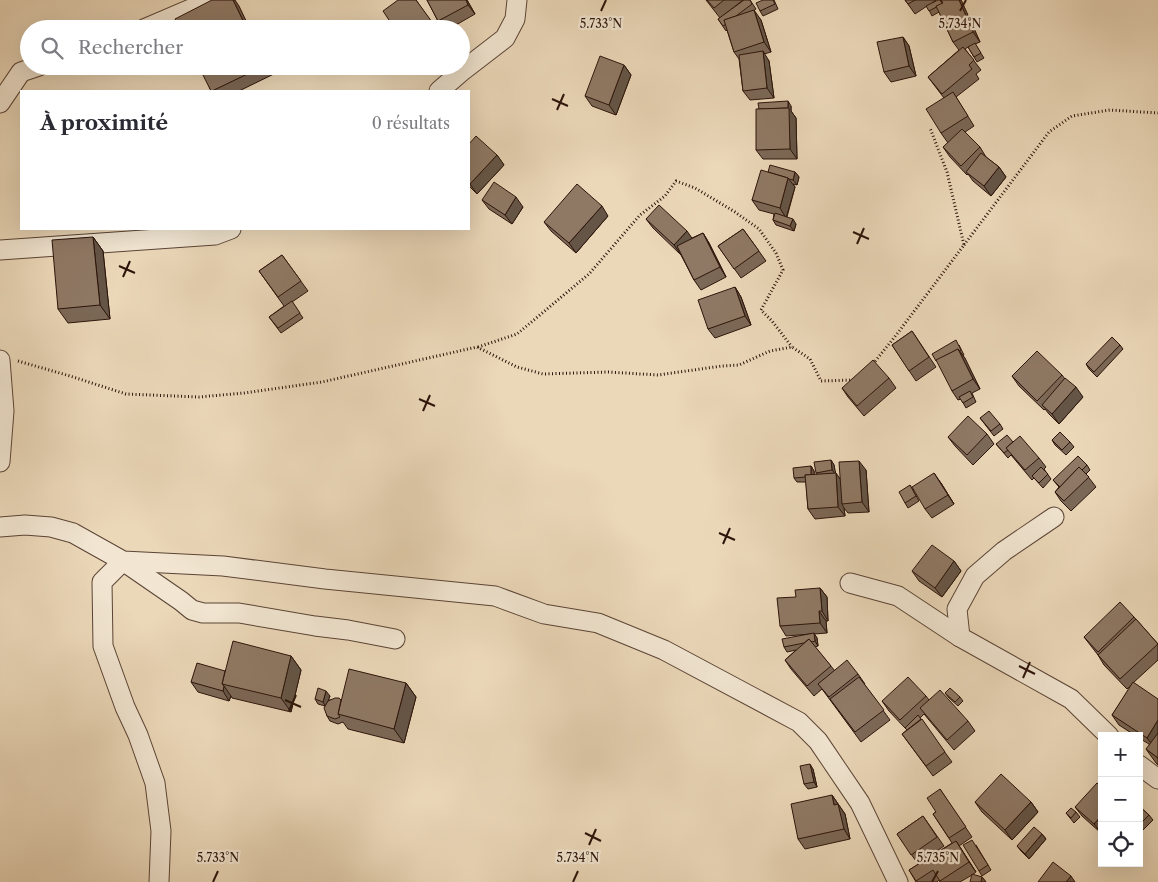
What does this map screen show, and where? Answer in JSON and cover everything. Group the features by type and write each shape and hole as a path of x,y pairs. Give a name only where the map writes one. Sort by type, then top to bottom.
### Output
{"street":[{"path":"165,20 200,5 207,0"},
{"path":"470,65 504,38 515,19 517,0"},
{"path":"0,103 20,73"},
{"path":"440,90 458,75"},
{"path":"0,249 216,235 228,230"},
{"path":"0,462 7,360"},
{"path":"960,637 957,609 975,576 1004,551 1054,518"},
{"path":"0,527 25,525 51,527 73,533 123,561 192,610 203,614 239,614 395,639"},
{"path":"159,882 161,831 155,783 138,734 124,706 103,646 102,582 123,561 223,566 325,579 495,596 544,614 598,623 664,650 798,722 818,742 860,802 898,882"},
{"path":"850,583 898,596 960,637 1070,699 1105,732"},
{"path":"1143,768 1158,779"}],"path":[{"path":"871,366 883,353 1049,132 1072,116 1110,110 1158,113"},
{"path":"930,128 947,172 964,245"},
{"path":"7,360 70,376 126,394 199,397 322,382 477,347 517,334 589,274 640,215 665,196 676,180 695,188 759,229 776,253 783,270 761,310 792,347 810,359 820,381 858,380"},
{"path":"477,347 517,367 543,374 608,372 658,374 740,365 770,351 792,347"}],"building":[{"path":"212,0 233,0 243,20 176,20"},
{"path":"398,0 416,0 431,20 389,20 383,11"},
{"path":"427,0 466,0 468,5 437,20"},
{"path":"707,0 724,0 714,8"},
{"path":"744,0 750,0 752,4 736,16 724,20 726,24 723,26 718,19"},
{"path":"763,0 773,0 775,4 760,11 756,3"},
{"path":"905,0 915,0 908,4"},
{"path":"938,0 942,4 929,11 926,6"},
{"path":"941,0 959,0 973,32 953,42 936,6 943,3"},
{"path":"754,10 764,42 734,52 724,20"},
{"path":"903,37 909,66 884,72 877,42"},
{"path":"975,43 981,53 974,57 968,47"},
{"path":"963,47 974,60 969,65 972,69 942,94 928,77"},
{"path":"763,51 767,88 743,91 739,55"},
{"path":"600,56 624,65 609,105 585,96"},
{"path":"203,75 245,75 214,90 210,90"},
{"path":"953,92 968,116 941,133 926,109"},
{"path":"788,101 788,108 759,109 758,103"},
{"path":"789,108 790,149 756,150 756,109"},
{"path":"962,129 980,147 961,166 943,147"},
{"path":"476,136 497,155 470,184 470,143"},
{"path":"981,153 999,167 984,186 966,172"},
{"path":"770,165 795,172 793,180 768,172"},
{"path":"761,170 788,178 780,208 752,200"},
{"path":"494,182 516,197 505,215 482,200"},
{"path":"577,184 602,206 569,243 544,222"},
{"path":"659,205 687,231 674,245 646,219"},
{"path":"775,213 793,219 790,226 773,220"},
{"path":"743,229 759,251 734,269 718,246"},
{"path":"703,233 720,267 694,280 677,246"},
{"path":"93,237 100,305 58,309 52,240"},
{"path":"282,255 301,281 278,297 259,271"},
{"path":"735,287 745,316 708,329 698,300"},
{"path":"292,301 300,313 278,328 269,317"},
{"path":"912,331 929,357 909,371 892,345"},
{"path":"1112,337 1120,345 1094,372 1086,364"},
{"path":"956,340 961,350 959,351 958,349 936,361 932,354"},
{"path":"958,349 973,379 952,391 936,360"},
{"path":"1037,351 1062,375 1037,401 1012,376"},
{"path":"873,360 889,378 857,406 842,388"},
{"path":"1065,378 1076,387 1052,414 1042,405"},
{"path":"970,391 973,397 963,403 959,397"},
{"path":"989,411 1000,424 991,431 980,418"},
{"path":"968,416 987,434 967,455 948,437"},
{"path":"1060,432 1070,442 1062,450 1052,440"},
{"path":"1007,435 1013,442 1006,448 1008,450 1004,453 996,444"},
{"path":"1020,436 1039,458 1025,470 1006,448"},
{"path":"1078,456 1087,465 1082,470 1079,467 1060,487 1053,480"},
{"path":"831,460 832,470 816,473 814,462"},
{"path":"859,461 862,502 842,504 839,462"},
{"path":"811,466 811,475 794,478 793,468"},
{"path":"1041,467 1048,474 1039,483 1032,476"},
{"path":"1079,467 1089,477 1064,501 1055,492"},
{"path":"836,473 838,507 808,509 805,475"},
{"path":"934,473 948,495 925,509 912,487"},
{"path":"910,485 916,496 905,503 899,492"},
{"path":"932,545 954,561 935,588 912,571"},
{"path":"820,588 822,611 819,611 820,623 780,626 777,598 796,597 795,590"},
{"path":"1120,602 1134,617 1098,652 1084,637"},
{"path":"1136,619 1158,644 1120,679 1098,655"},
{"path":"814,633 815,641 812,642 809,639 804,643 784,647 782,639"},
{"path":"809,639 831,666 807,686 785,660"},
{"path":"233,641 291,656 281,698 222,684"},
{"path":"847,660 858,674 829,697 818,684"},
{"path":"197,663 225,671 222,684 224,686 223,691 191,682"},
{"path":"349,669 406,683 394,729 338,714"},
{"path":"859,677 884,710 855,732 830,699"},
{"path":"908,677 926,696 900,720 882,701"},
{"path":"1133,682 1158,699 1158,720 1147,738 1143,735 1143,732 1138,732 1112,715"},
{"path":"318,688 326,691 323,702 315,699"},
{"path":"950,688 960,697 955,702 945,693"},
{"path":"940,690 968,721 947,740 920,708"},
{"path":"335,698 341,700 338,714 340,717 335,719 327,716 324,708 328,701"},
{"path":"918,715 921,719 907,730 905,728"},
{"path":"922,719 945,752 926,766 902,734"},
{"path":"1158,733 1158,758 1146,749"},
{"path":"810,764 814,782 804,784 800,766"},
{"path":"1001,774 1031,802 1005,830 975,802"},
{"path":"1098,784 1098,820 1094,824 1075,807"},
{"path":"940,789 966,827 949,838 933,814 936,812 927,798"},
{"path":"832,795 834,805 838,804 844,829 798,839 791,804"},
{"path":"1071,808 1076,812 1071,818 1066,813"},
{"path":"1143,810 1149,815 1143,821"},
{"path":"923,816 937,837 911,855 897,834"},
{"path":"1034,827 1042,834 1025,854 1017,846"},
{"path":"972,840 988,865 979,871 963,845"},
{"path":"956,841 969,862 940,881 933,870 916,881 909,870"},
{"path":"1053,862 1071,876 1066,882 1038,882"},
{"path":"972,874 982,877 981,882 970,882"}]}
